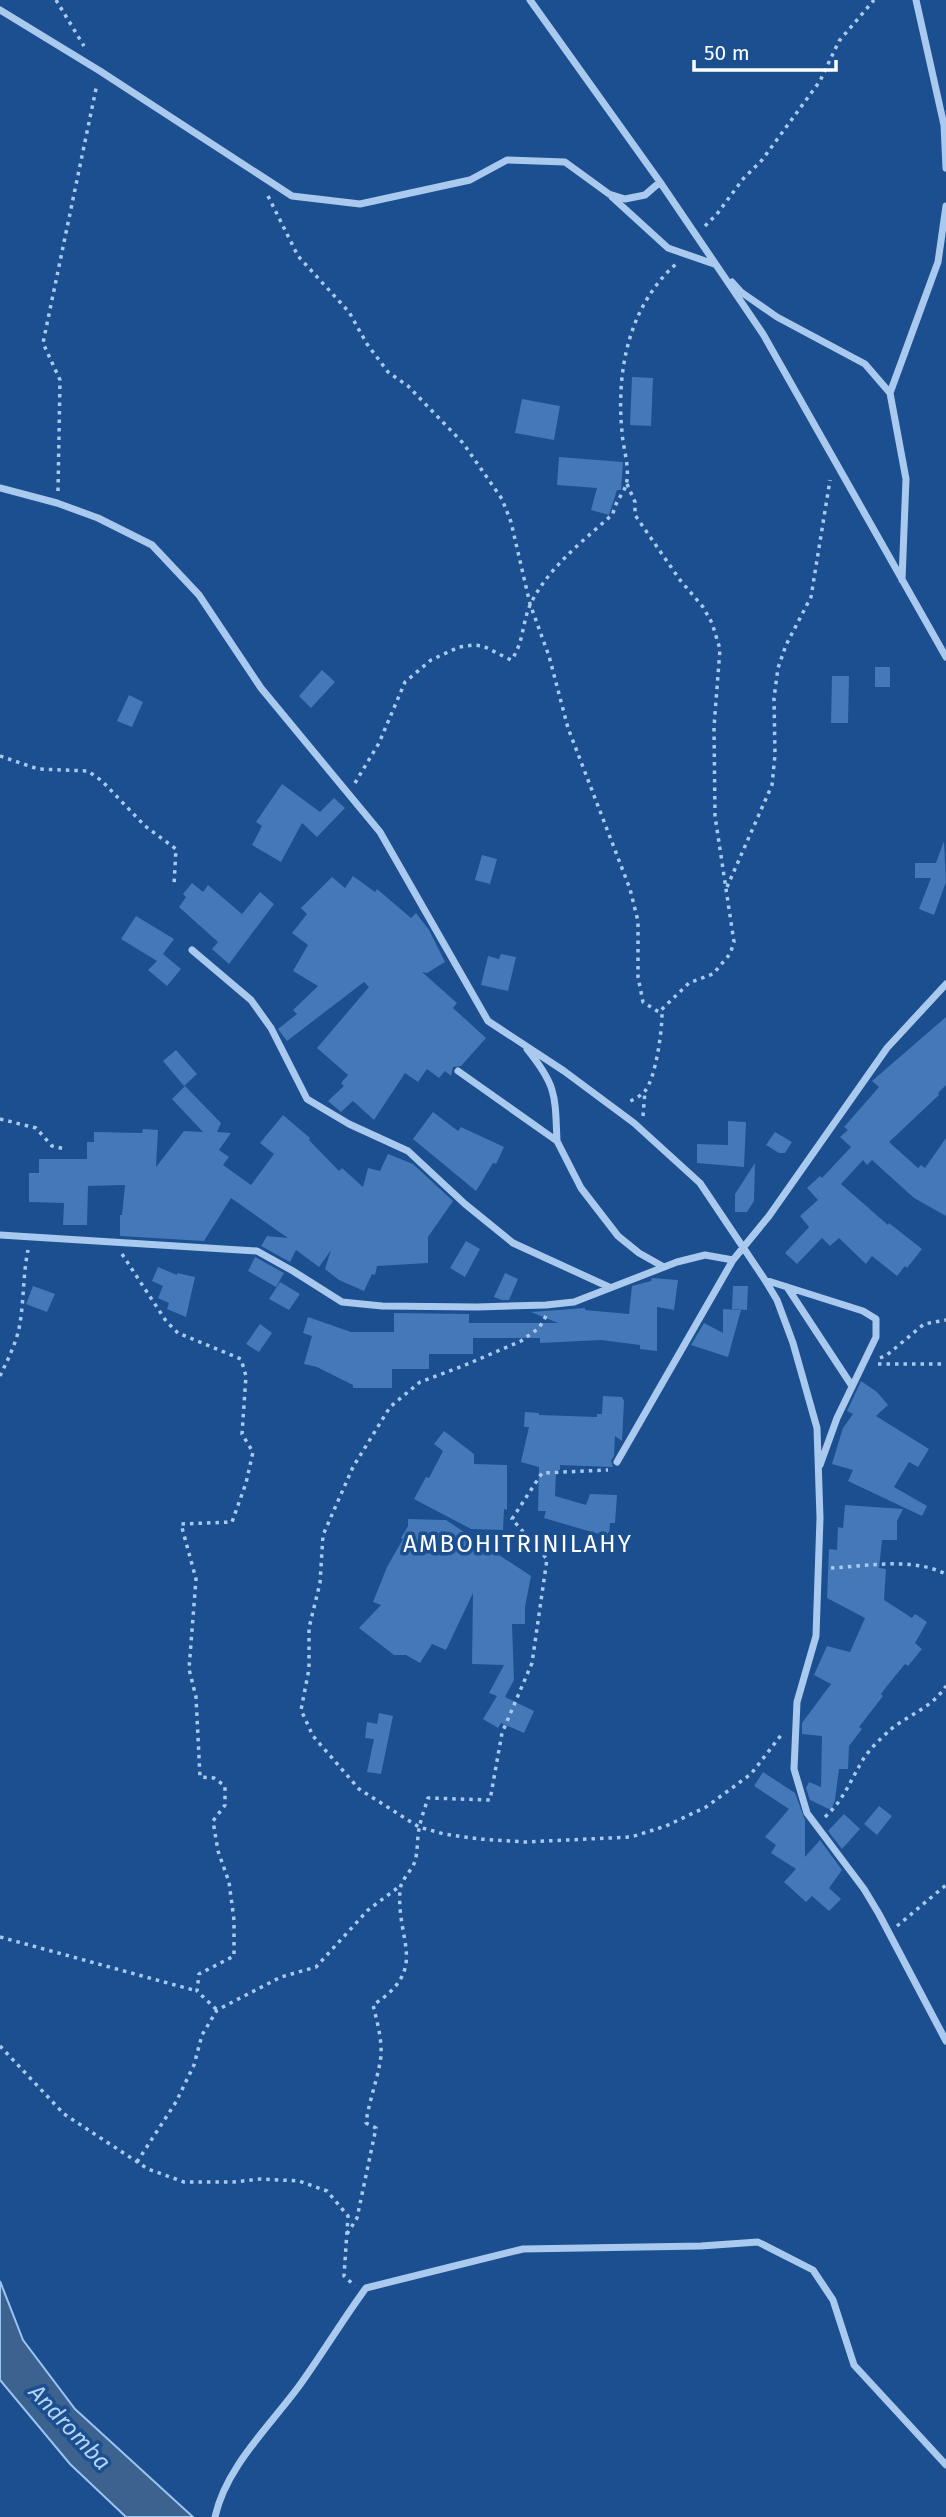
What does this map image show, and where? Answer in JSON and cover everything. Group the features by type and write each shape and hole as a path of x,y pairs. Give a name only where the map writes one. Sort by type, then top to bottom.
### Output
{"street":[{"path":"530,0 660,182 763,334 946,657"},
{"path":"916,0 944,125 946,168"},
{"path":"0,10 100,71 292,196 360,204 470,180 508,160 565,162 610,194 668,248 715,264 741,292 776,317 864,364 890,393"},
{"path":"610,194 625,199 645,195 660,182"},
{"path":"902,580 906,479 890,393 938,262 946,206"},
{"path":"0,488 57,503 98,518 152,545 199,595 261,688 380,832 488,1021 607,1103 642,1130 700,1183 765,1280 777,1300 793,1343 817,1428 816,1636 797,1702 794,1769 807,1813 864,1889 946,2041"},
{"path":"192,950 251,1000 271,1028 307,1099 348,1124 408,1151 465,1204 513,1243 610,1287"},
{"path":"617,1462 733,1260 769,1216 887,1048 946,984"},
{"path":"523,1044 546,1073 553,1090 557,1141 581,1188 618,1236 639,1253 662,1266"},
{"path":"458,1070 557,1141"},
{"path":"0,1235 257,1251 293,1270 342,1302 382,1306 477,1307 574,1302 662,1266 705,1255 733,1260"},
{"path":"765,1280 863,1311 876,1319 876,1337 837,1418 818,1470"},
{"path":"787,1286 852,1386"},
{"path":"215,2517 219,2500 244,2457 301,2382 366,2288 523,2249 701,2246 758,2242 813,2270 833,2300 854,2365 946,2465"}],"path":[{"path":"56,0 86,49"},
{"path":"696,235 762,160 820,81 839,41 874,0"},
{"path":"57,503 60,380 43,343 100,71"},
{"path":"259,175 298,256 348,312 388,372 408,386 463,443 502,499 511,522 530,604 549,656 569,728 631,889 638,921 638,977 643,1002 662,1014 653,1068 645,1091 642,1130"},
{"path":"659,1012 689,983 713,974 730,954 734,942 715,816 714,727 720,649 712,623 703,607 680,580 635,515 635,502 627,484 628,469 621,430 621,379 633,325 650,292 671,269 690,256"},
{"path":"727,888 772,785 775,755 774,698 778,668 796,623 811,597 834,461"},
{"path":"347,792 374,752 405,682 431,660 459,647 484,646 511,660 520,642 530,604 554,570 594,529 613,514 615,502 627,484"},
{"path":"0,756 38,769 88,771 98,777 130,813 176,849 174,885"},
{"path":"607,1103 624,1104 645,1091"},
{"path":"0,1119 36,1128 52,1146 65,1149"},
{"path":"0,1376 20,1324 24,1272 31,1237"},
{"path":"111,1242 127,1260 166,1321 178,1333 241,1359 246,1376 242,1434 253,1452 246,1483 232,1522 181,1524 196,1579 189,1669 197,1697 200,1777 214,1778 225,1786 226,1805 213,1821 218,1851 229,1882 234,1920 234,1956 199,1974 197,1991"},
{"path":"552,1304 539,1328 522,1341 420,1382 390,1407 353,1467 323,1535 320,1583 309,1628 309,1669 301,1710 313,1736 359,1789 419,1826 444,1834 525,1842 631,1837 666,1826 706,1807 751,1774 786,1728"},
{"path":"862,1366 887,1355 924,1324 946,1320"},
{"path":"862,1366 946,1364"},
{"path":"137,2162 176,2102 194,2065 202,2035 217,2011 281,1977 316,1967 368,1910 400,1886 415,1862 419,1826 428,1798 490,1800 502,1733 532,1663 547,1559 512,1519 542,1473 597,1472 612,1469 617,1462"},
{"path":"818,1569 902,1563 930,1566 946,1574"},
{"path":"816,1825 836,1808 864,1756 890,1730 925,1706 946,1686"},
{"path":"888,1931 946,1885"},
{"path":"347,2234 358,2218 376,2128 366,2123 369,2099 381,2054 373,2005 386,1997 406,1972 400,1886"},
{"path":"0,1937 197,1991 217,2011"},
{"path":"0,2046 64,2114 148,2169 184,2182 261,2179 299,2181 327,2191 348,2216 344,2276 362,2292"}],"water":[{"name":"Andromba","path":"0,2281 23,2340 75,2409 193,2517 126,2517 70,2464 0,2380"}],"building":[{"path":"632,377 653,378 651,426 630,425"},
{"path":"522,399 560,406 554,440 515,433"},
{"path":"559,457 623,462 621,490 617,490 609,515 591,510 597,488 557,485"},
{"path":"875,667 890,667 890,687 875,687"},
{"path":"322,670 335,682 311,708 299,696"},
{"path":"832,676 849,676 848,723 831,723"},
{"path":"129,695 143,702 132,727 117,721"},
{"path":"282,784 320,812 334,798 345,808 317,837 302,823 281,862 252,845 262,826 256,822"},
{"path":"944,841 946,882 934,915 919,909 931,878 915,878 915,863 936,863"},
{"path":"482,855 497,859 490,884 475,880"},
{"path":"353,876 375,892 377,889 411,918 416,913 429,930 445,962 427,973 422,972 457,1003 453,1008 486,1038 461,1066 453,1067 451,1076 445,1071 439,1078 427,1069 418,1082 405,1073 374,1120 353,1101 341,1112 328,1101 344,1086 341,1083 348,1075 317,1048 369,987 364,982 287,1041 278,1029 297,1014 293,1010 318,986 293,971 308,945 292,933 307,914 301,908 332,877 345,888"},
{"path":"192,883 203,892 208,885 242,914 260,892 274,904 229,964 212,949 218,942 179,907 186,897 183,894"},
{"path":"136,916 174,939 163,954 181,969 167,986 148,970 157,961 121,939"},
{"path":"501,954 516,957 508,991 481,985 488,956 499,959"},
{"path":"946,1017 946,1085 939,1095 889,1142 918,1168 921,1165 925,1168 946,1138 946,1216 914,1198 872,1160 867,1165 863,1160 841,1184 888,1225 889,1223 922,1249 897,1276 872,1256 866,1264 839,1238 830,1246 822,1238 797,1264 785,1253 809,1227 800,1216 818,1200 807,1188 820,1176 822,1178 851,1147 840,1137 848,1130 844,1127 879,1087 872,1081"},
{"path":"176,1050 197,1074 184,1086 163,1061"},
{"path":"185,1086 221,1123 217,1132 231,1133 219,1150 229,1157 223,1165 251,1185 274,1154 260,1143 283,1115 310,1138 339,1171 342,1168 363,1187 368,1168 380,1171 388,1154 413,1164 453,1201 428,1237 428,1263 377,1266 375,1275 372,1274 364,1291 339,1280 325,1269 331,1250 319,1267 296,1250 290,1262 261,1246 267,1236 288,1238 231,1198 204,1241 120,1236 125,1185 88,1186 87,1225 63,1225 64,1203 29,1202 29,1173 39,1173 39,1159 87,1159 87,1142 94,1142 94,1132 142,1133 143,1129 158,1130 156,1167 184,1131 203,1132 172,1099"},
{"path":"433,1112 458,1131 461,1127 504,1147 496,1164 493,1163 476,1191 413,1139"},
{"path":"728,1121 746,1122 744,1167 697,1163 697,1144 728,1145"},
{"path":"775,1132 792,1142 785,1153 779,1153 766,1145"},
{"path":"755,1163 754,1201 747,1212 735,1212 735,1194"},
{"path":"466,1241 480,1249 465,1277 450,1268"},
{"path":"255,1257 284,1273 276,1287 248,1271"},
{"path":"158,1267 177,1275 195,1277 186,1317 167,1309 169,1303 158,1298 163,1286 152,1281"},
{"path":"505,1273 518,1279 509,1300 494,1297"},
{"path":"652,1278 678,1280 674,1310 657,1307 657,1351 640,1349 640,1345 601,1340 540,1343 540,1338 473,1338 473,1354 429,1354 429,1369 392,1369 392,1388 353,1388 353,1385 317,1367 304,1364 312,1336 303,1333 308,1317 351,1332 394,1332 394,1313 469,1314 469,1323 558,1323 531,1312 585,1308 629,1314 632,1286 651,1281"},
{"path":"280,1282 300,1294 289,1310 269,1299"},
{"path":"33,1286 55,1294 47,1312 26,1304"},
{"path":"733,1286 748,1286 747,1310 732,1309"},
{"path":"723,1309 741,1310 728,1357 691,1345 704,1323 723,1333"},
{"path":"260,1324 272,1333 259,1352 246,1344"},
{"path":"861,1381 877,1392 888,1405 876,1416 929,1449 918,1467 909,1462 894,1487 927,1506 922,1516 848,1481 853,1470 832,1464 843,1428 853,1414 847,1411"},
{"path":"603,1396 622,1397 624,1401 622,1441 615,1436 614,1456 611,1461 613,1467 560,1465 560,1470 556,1470 555,1496 586,1505 590,1494 617,1495 615,1523 610,1523 609,1537 544,1518 546,1511 538,1511 539,1467 521,1462 529,1427 524,1427 525,1412 597,1417 597,1414 602,1414"},
{"path":"444,1431 474,1454 474,1464 507,1465 507,1510 504,1509 503,1530 471,1529 414,1499 443,1451 434,1444"},
{"path":"845,1505 903,1509 897,1521 897,1540 882,1540 879,1568 886,1569 884,1600 912,1618 915,1614 927,1622 915,1643 922,1649 887,1686 849,1746 848,1769 839,1769 831,1810 810,1800 806,1788 809,1782 821,1787 822,1736 802,1734 802,1723 831,1684 814,1675 827,1646 850,1652 865,1618 827,1598 829,1549 837,1550 838,1527 843,1528"},
{"path":"408,1519 446,1520 531,1576 525,1607 525,1624 512,1624 514,1680 505,1697 534,1711 524,1733 501,1723 498,1728 483,1719 497,1696 489,1693 504,1665 472,1664 473,1593 446,1650 432,1644 420,1663 406,1655 394,1655 359,1628 381,1605 373,1602 387,1567 403,1539 401,1538 408,1526"},
{"path":"379,1713 393,1716 381,1774 367,1772 374,1739 365,1738 367,1722 377,1724"},
{"path":"763,1772 795,1793 805,1820 805,1857 820,1840 842,1870 829,1888 841,1899 829,1911 812,1896 806,1902 784,1882 796,1869 771,1853 776,1845 765,1837 789,1809 754,1786"},
{"path":"879,1806 892,1816 877,1835 864,1824"},
{"path":"844,1814 860,1829 842,1849 828,1831"}],"district":[{"name":"AMBOHITRINILAHY","path":"518,1544"}]}
